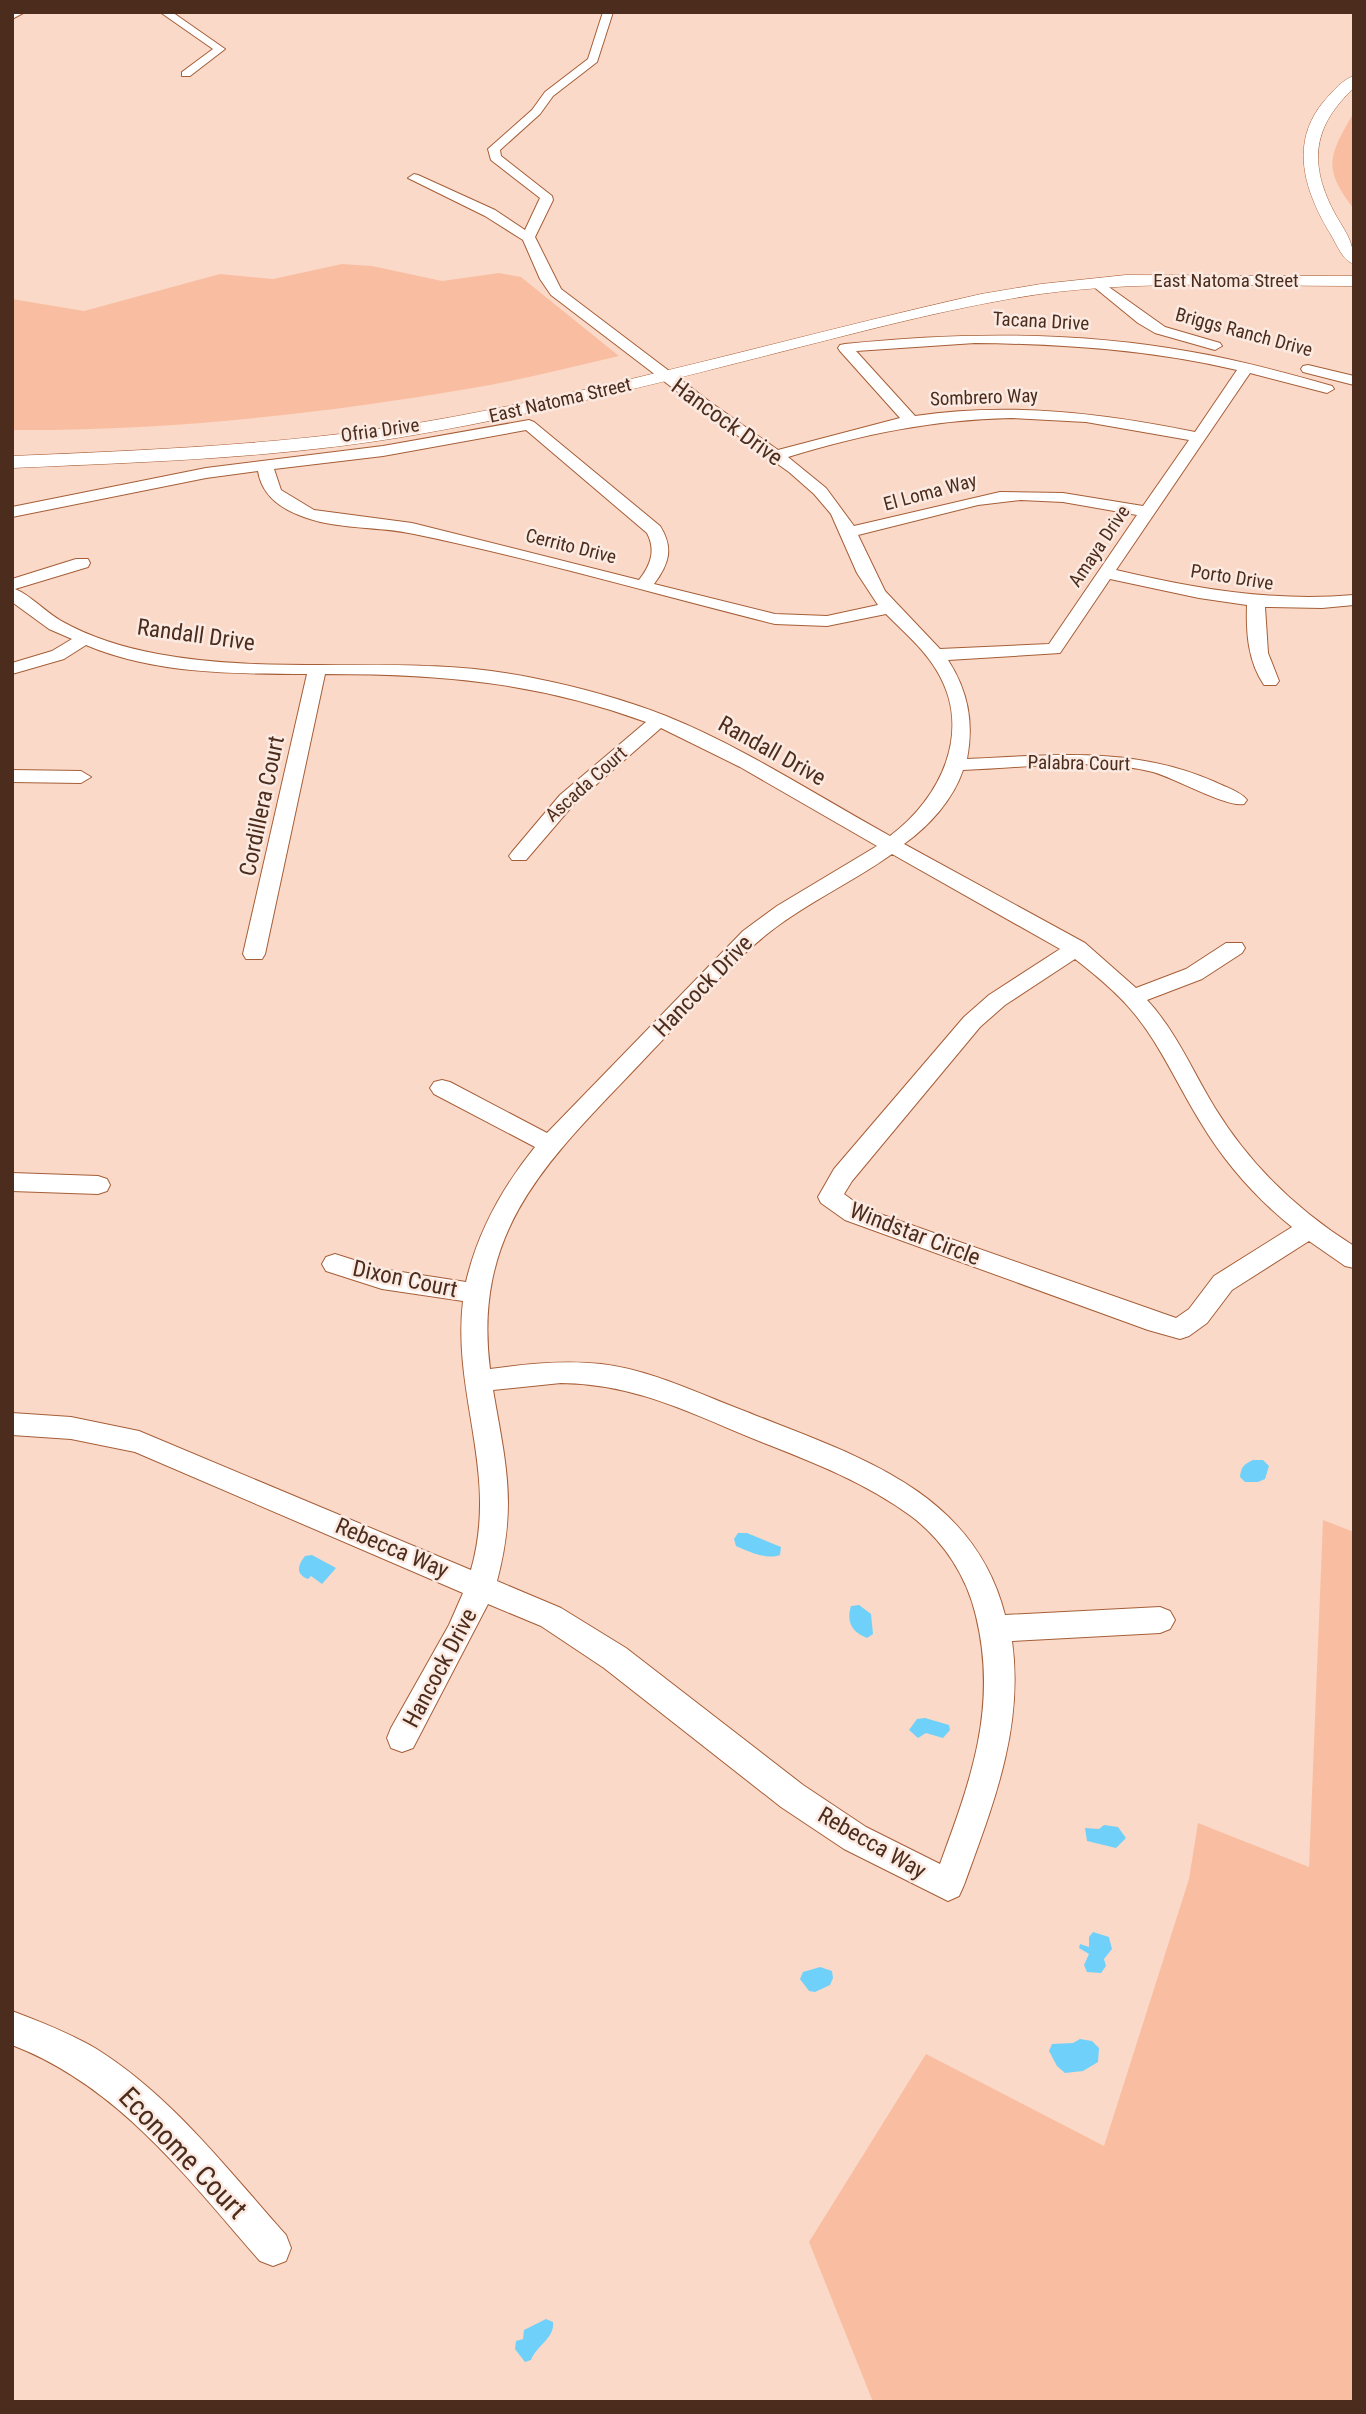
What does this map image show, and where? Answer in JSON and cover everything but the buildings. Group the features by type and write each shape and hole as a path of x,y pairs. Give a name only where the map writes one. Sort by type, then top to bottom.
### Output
{"main road":[{"path":"1354,80 1318,121 1310,145 1309,169 1320,200 1354,259"},
{"name":"East Natoma Street","path":"12,463 192,455 363,438 524,409 981,299 1041,289 1099,284 1336,286 1354,282"},
{"path":"981,299 1011,299 1086,291 1115,298"}],"street":[{"path":"12,16 20,12"},
{"path":"166,12 220,49 186,74"},
{"path":"414,178 490,213 528,237 547,200 546,196 495,157 494,149 536,112 549,94 593,60 608,12"},
{"name":"Hancock Drive","path":"402,1738 456,1644 481,1587 495,1520 495,1488 474,1347 476,1293 483,1259 507,1202 522,1178 550,1146 740,945 789,908 891,845 929,810 943,792 956,765 962,726 960,706 936,655 869,581 849,531 836,509 818,489 663,375 550,285 534,245 528,237"},
{"name":"Briggs Ranch Drive","path":"1099,284 1143,320 1168,332 1354,380"},
{"name":"Tacana Drive","path":"910,420 845,348 949,339 1049,340 1150,349 1246,368 1327,389"},
{"name":"Amaya Drive","path":"936,655 1054,649 1246,368"},
{"name":"Sombrero Way","path":"774,456 855,432 910,420 987,413 1055,414 1134,423 1199,436"},
{"name":"Ofria Drive","path":"12,512 206,473 408,447 529,425 653,530 660,542 661,561 643,586"},
{"name":"Cerrito Drive","path":"265,465 268,482 274,493 285,502 310,514 401,525 788,621 840,620 891,608"},
{"name":"El Loma Way","path":"849,531 884,527 956,505 1003,496 1063,496 1147,512"},
{"path":"12,585 82,563"},
{"name":"Porto Drive","path":"1107,573 1198,594 1255,603 1318,605 1354,600"},
{"name":"Randall Drive","path":"12,594 42,617 86,638 142,655 202,665 403,668 504,678 584,694 660,720 714,746 1047,928 1077,948 1133,998 1156,1026 1208,1117 1253,1176 1310,1228 1354,1259"},
{"path":"1255,603 1255,645 1259,662 1270,681"},
{"path":"12,669 58,655 86,638"},
{"name":"Cordillera Court","path":"254,954 317,668"},
{"name":"Ascada Court","path":"519,856 550,815 570,794 660,720"},
{"name":"Palabra Court","path":"956,765 1102,760 1132,763 1181,775 1237,800"},
{"path":"12,776 80,777"},
{"name":"Windstar Circle","path":"1077,948 997,1000 972,1022 843,1175 830,1198 854,1214 1180,1329 1198,1317 1223,1283 1310,1228"},
{"path":"1133,998 1194,974 1234,948"},
{"path":"442,1088 550,1146"},
{"path":"12,1182 98,1185"},
{"name":"Dixon Court","path":"335,1264 382,1279 476,1293"},
{"name":"Rebecca Way","path":"12,1424 71,1428 139,1442 551,1617 584,1635 792,1796 855,1838 948,1885 988,1774 999,1721 1001,1686 995,1629 988,1601 976,1574 960,1549 919,1505 882,1480 644,1383 617,1376 559,1371 478,1382"},
{"path":"995,1629 1160,1620"},
{"name":"Econome Court","path":"12,2028 48,2042 89,2064 127,2091 162,2125 272,2248"}],"shaded area":[{"path":"1354,112 1354,209 1337,182 1333,160 1339,139"},
{"path":"342,264 372,266 442,281 499,273 521,277 619,356 491,385 359,406 186,424 12,430 12,299 84,311 220,274 273,279"},
{"path":"1323,1520 1354,1532 1354,2402 873,2402 809,2242 926,2054 1104,2146 1189,1879 1198,1823 1309,1867"}],"water":[{"path":"1253,1460 1263,1460 1269,1466 1265,1479 1245,1482 1240,1477 1241,1471 1245,1464"},
{"path":"738,1533 747,1533 781,1547 780,1555 764,1556 736,1546 734,1539"},
{"path":"312,1555 336,1568 322,1584 311,1576 308,1579 304,1577 299,1572 299,1566 305,1556"},
{"path":"859,1605 871,1614 873,1634 867,1638 857,1633 850,1622 851,1606"},
{"path":"925,1718 949,1725 950,1730 943,1738 926,1733 918,1738 909,1730 917,1719"},
{"path":"1104,1825 1118,1827 1126,1838 1116,1848 1087,1841 1085,1828 1099,1829"},
{"path":"1093,1932 1109,1937 1112,1949 1104,1959 1106,1966 1101,1973 1087,1972 1084,1965 1089,1954 1079,1948 1080,1944 1089,1947 1089,1937"},
{"path":"820,1967 832,1971 830,1985 815,1992 809,1991 800,1979 803,1972"},
{"path":"1080,2039 1092,2041 1099,2048 1098,2062 1083,2071 1065,2073 1057,2066 1049,2051 1052,2044 1073,2043"},
{"path":"546,2319 553,2322 551,2333 531,2360 525,2362 515,2349 516,2341 523,2339 524,2330"}]}
